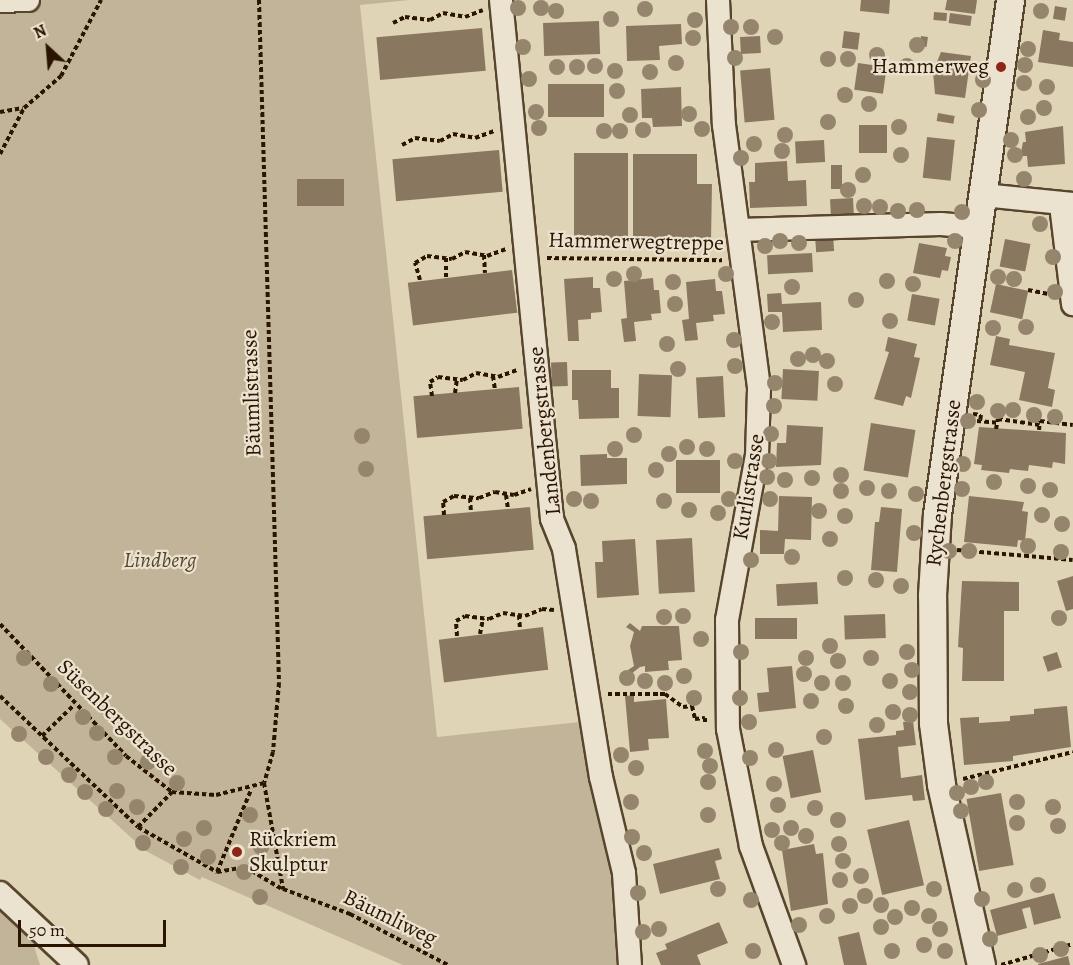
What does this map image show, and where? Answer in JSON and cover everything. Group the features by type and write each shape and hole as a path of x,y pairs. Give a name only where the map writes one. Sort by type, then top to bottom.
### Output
{"street":[{"path":"0,1 28,0"},
{"name":"Kurlistrasse","path":"718,0 719,78 738,230 758,354 759,424 727,620 728,729 751,846 794,965"},
{"name":"Rychenbergstrasse","path":"981,965 960,881 933,723 935,546 976,227 983,195 1010,0"},
{"name":"Landenbergstrasse","path":"501,5 528,253 552,519 564,549 601,777 624,873 630,965"},
{"path":"983,195 1067,205 1067,300"},
{"path":"738,230 941,224 976,227"},
{"path":"0,893 77,965"}],"path":[{"path":"0,154 24,108 61,76 101,0"},
{"name":"Bäumlistrasse","path":"259,0 279,683 273,752 264,783"},
{"path":"393,23 405,16 430,20 443,13 465,16 501,5"},
{"path":"0,112 24,108"},
{"path":"402,145 415,138 440,141 453,134 475,138 492,131 515,132"},
{"name":"Hammerwegtreppe","path":"420,280 415,263 427,256 446,258 465,252 484,255 504,249 528,253 743,261"},
{"path":"484,255 485,273"},
{"path":"446,258 446,277"},
{"path":"1028,290 1067,300"},
{"path":"432,396 430,382 438,377 457,379 476,373 493,376 515,370 539,370"},
{"path":"493,376 495,390"},
{"path":"455,393 457,379"},
{"path":"996,429 998,419 1040,427 1040,421 1073,425"},
{"path":"977,421 998,423"},
{"path":"444,515 443,502 454,496 470,498 495,492 506,495 550,489"},
{"path":"506,495 508,509"},
{"path":"470,498 471,513"},
{"path":"935,546 1073,560"},
{"path":"457,636 456,621 465,616 483,618 503,613 519,615 542,609 573,610"},
{"path":"519,615 520,630"},
{"path":"480,634 483,618"},
{"name":"Süsenbergstrasse","path":"0,624 74,705 126,756 172,792 216,795 251,789 264,783"},
{"path":"586,694 665,693 683,707 692,706 695,719 705,718 706,730 728,729"},
{"path":"0,696 138,827 217,872 251,789"},
{"path":"42,736 74,705"},
{"path":"952,782 1073,752"},
{"path":"264,783 283,889"},
{"path":"138,827 172,792"},
{"name":"Bäumliweg","path":"217,872 245,867 283,889 350,914 448,965"},
{"path":"1000,965 1073,944"}],"green space":[{"name":"Lindberg","path":"0,0 410,0 360,5 437,737 590,721 630,965 403,965 202,877 200,880 146,851 0,719"},
{"path":"0,893 31,936 40,965 0,965"}],"building":[{"path":"861,0 890,0 889,14 860,11"},
{"path":"947,0 977,0 975,14 945,10"},
{"path":"1055,6 1067,8 1065,21 1053,19"},
{"path":"934,12 947,13 946,21 933,20"},
{"path":"950,13 972,16 970,26 949,23"},
{"path":"599,21 600,54 544,56 543,23"},
{"path":"681,24 682,44 659,46 660,60 627,61 626,26"},
{"path":"482,28 486,71 380,80 376,37"},
{"path":"1043,30 1060,33 1059,40 1073,42 1073,67 1038,62"},
{"path":"844,31 860,33 858,50 842,48"},
{"path":"760,36 761,53 741,54 740,37"},
{"path":"921,36 928,37 927,47 920,46"},
{"path":"941,52 971,56 965,98 935,94 933,72"},
{"path":"858,63 887,67 883,94 854,90"},
{"path":"770,68 775,120 745,122 740,71"},
{"path":"548,84 604,84 604,117 548,117"},
{"path":"681,87 682,126 653,127 652,118 642,118 641,89"},
{"path":"938,113 955,116 953,124 937,121"},
{"path":"859,125 887,125 887,153 859,153"},
{"path":"1063,126 1065,164 1028,167 1027,156 1022,156 1021,152 1023,142 1026,142 1025,132"},
{"path":"927,137 955,140 951,181 923,178"},
{"path":"824,140 825,162 796,163 795,142"},
{"path":"499,150 503,192 396,201 392,159"},
{"path":"574,153 628,153 628,240 574,240"},
{"path":"633,154 697,154 697,184 712,184 711,242 633,242"},
{"path":"787,161 788,181 806,180 807,206 750,208 749,182 755,182 755,163"},
{"path":"831,165 842,165 842,189 831,189"},
{"path":"297,179 344,179 344,206 297,206"},
{"path":"853,198 854,219 831,220 830,199"},
{"path":"833,235 834,251 816,252 815,236"},
{"path":"1005,239 1031,244 1025,271 1000,266"},
{"path":"919,243 947,248 945,256 951,257 948,271 942,270 940,278 913,273"},
{"path":"812,253 813,272 768,274 767,255"},
{"path":"512,270 517,313 413,325 408,283"},
{"path":"593,277 593,288 600,288 602,312 591,313 591,319 578,320 579,341 568,341 564,279"},
{"path":"653,278 654,290 659,290 661,313 651,314 652,320 634,322 636,341 624,342 621,319 627,318 624,281"},
{"path":"715,279 716,291 722,291 725,314 713,315 714,321 696,323 698,340 685,341 682,320 689,319 686,282"},
{"path":"996,284 1028,291 1022,319 990,312"},
{"path":"781,293 782,304 821,302 822,330 783,332 782,312 768,312 767,294"},
{"path":"912,294 940,299 935,325 907,321"},
{"path":"996,336 1010,339 1009,345 1055,353 1048,388 1055,390 1052,407 1019,400 1025,372 990,365"},
{"path":"888,337 917,344 914,357 920,358 911,398 906,396 903,406 874,399 889,352 885,351"},
{"path":"567,362 568,386 552,387 551,363"},
{"path":"783,369 819,371 817,401 781,399"},
{"path":"572,370 611,370 611,388 619,388 619,418 579,419 578,400 572,400"},
{"path":"639,374 672,375 671,417 638,416"},
{"path":"723,376 725,417 698,418 696,377"},
{"path":"519,387 523,429 417,438 413,396"},
{"path":"871,423 915,430 908,477 863,470"},
{"path":"787,425 823,427 821,465 776,467 777,443 786,443"},
{"path":"979,427 1066,433 1065,464 1053,462 1052,468 1029,465 1028,471 1010,469 1009,473 981,470 982,465 974,464"},
{"path":"607,454 607,458 627,458 627,484 581,486 580,455"},
{"path":"676,460 720,460 720,493 676,493"},
{"path":"779,496 812,497 811,540 785,539 784,554 760,554 760,530 778,531"},
{"path":"969,496 1024,502 1022,511 1028,512 1025,541 1018,540 1017,547 964,542"},
{"path":"530,507 534,550 427,559 423,516"},
{"path":"881,507 902,509 897,572 871,570 875,522 879,522"},
{"path":"692,538 695,592 659,594 656,540"},
{"path":"635,539 639,595 597,598 595,562 603,562 602,541"},
{"path":"1073,576 1073,609 1066,611 1057,581"},
{"path":"962,581 1019,582 1019,611 1004,611 1004,681 962,681 963,648 958,647"},
{"path":"817,582 818,604 777,606 776,584"},
{"path":"885,614 886,638 845,639 844,615"},
{"path":"755,618 797,618 797,639 755,639"},
{"path":"630,623 640,631 642,626 679,626 682,660 668,661 669,670 645,672 645,666 631,674 628,670 634,666 630,646 634,632 626,627"},
{"path":"543,627 548,670 444,682 439,640"},
{"path":"1057,652 1062,667 1048,672 1043,657"},
{"path":"792,666 796,708 759,712 757,693 769,692 767,668"},
{"path":"634,695 634,702 666,699 669,738 648,739 649,750 630,752 625,696"},
{"path":"1067,706 1071,747 1013,756 1013,761 964,765 960,718 979,717 979,723 1010,721 1010,716 1034,714 1034,709"},
{"path":"913,721 916,745 898,747 901,778 922,775 925,800 913,801 912,795 865,800 858,739 896,735 896,731 904,730 903,722"},
{"path":"813,750 821,792 791,798 783,756"},
{"path":"1001,793 1014,865 979,871 967,799"},
{"path":"909,820 924,885 882,895 867,830"},
{"path":"814,844 816,854 823,853 828,904 791,911 782,850"},
{"path":"719,848 722,859 715,861 720,879 660,894 653,864"},
{"path":"1054,893 1061,918 1034,925 1030,907 1022,909 1027,928 997,936 990,910"},
{"path":"719,922 728,943 697,955 701,965 661,965 656,953 667,949 665,944"},
{"path":"859,932 867,965 844,965 838,937"},
{"path":"1068,956 1070,965 1038,965 1038,964"}],"place":[{"name":"Hammerweg","path":"1001,67"},
{"name":"Rückriem Skulptur","path":"237,852"}]}
